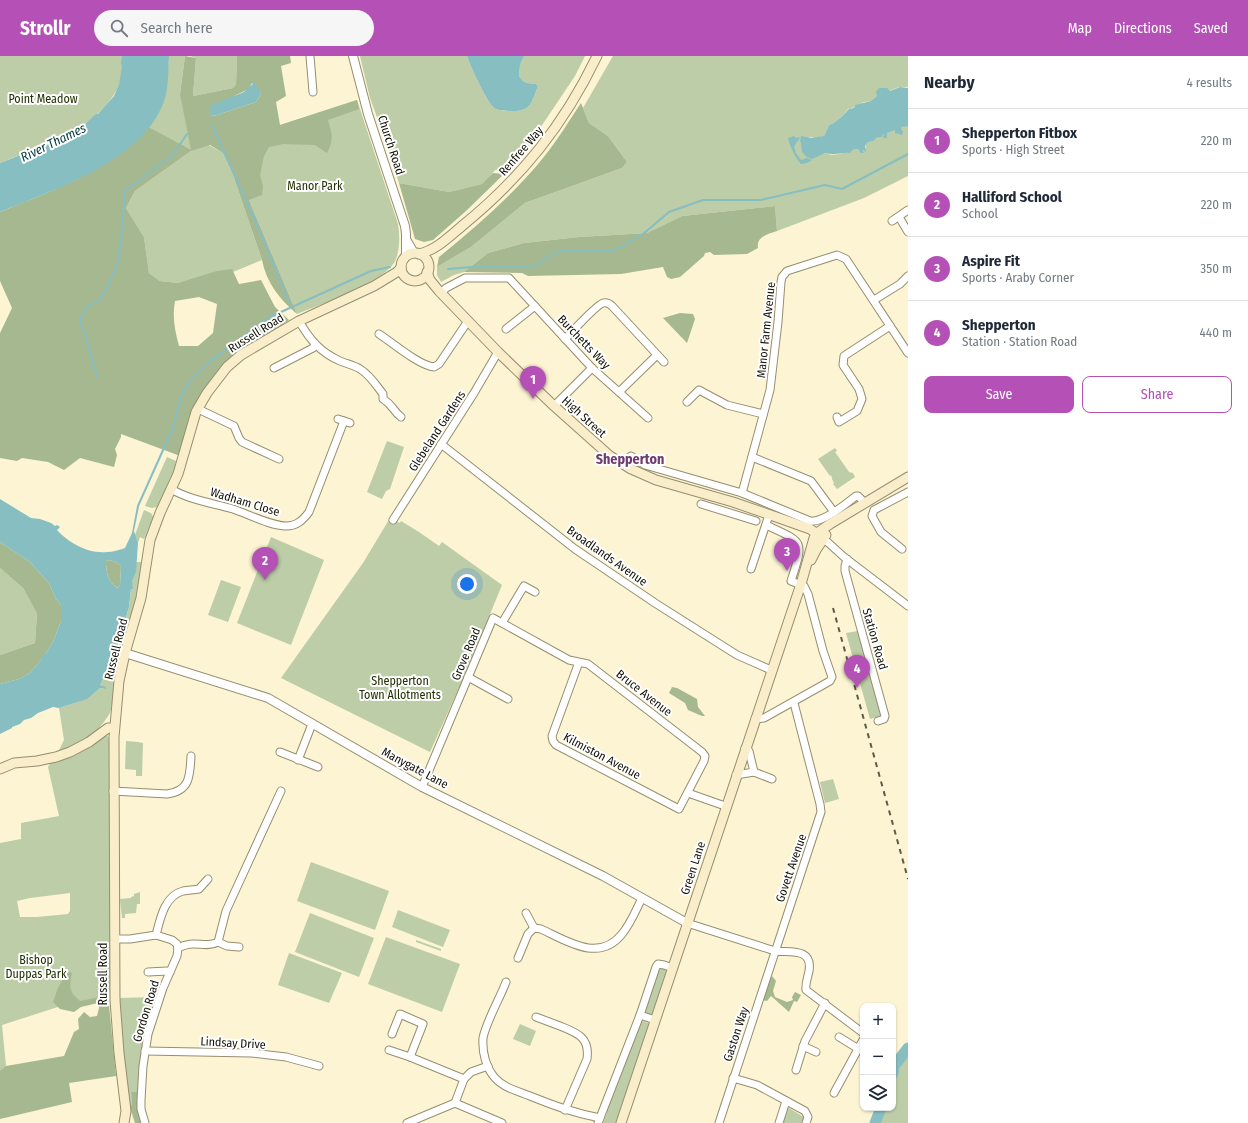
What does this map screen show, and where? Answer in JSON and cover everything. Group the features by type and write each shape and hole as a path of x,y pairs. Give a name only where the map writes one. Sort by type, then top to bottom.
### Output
{"main road":[{"name":"Renfree Way","path":"413,254 428,252 440,244 480,212 526,166 544,145 561,121 576,97 597,56"},
{"name":"Renfree Way","path":"428,262 431,255 440,244"},
{"path":"413,254 426,259 428,262 428,272 418,281 407,279 401,268 401,263 413,254"},
{"name":"Russell Road","path":"124,1123 126,1111 118,1053 115,1000 113,791 114,728 119,681 125,653 141,598 150,540 160,513 178,474 194,418 207,392 221,373 234,360 299,321 374,286 401,268"},
{"name":"High Street","path":"428,272 430,280 440,292 498,352 600,448 621,464 656,480 709,495 770,515 819,538"},
{"name":"Russell Road","path":"374,286 407,279"},
{"name":"High Street","path":"418,281 440,292"},
{"path":"819,538 847,514 908,478"},
{"name":"Green Lane","path":"621,1123 800,584 819,538"},
{"path":"0,769 14,763 37,762 70,752 89,742 108,728 114,728"},
{"path":"126,1111 130,1123"}],"street":[{"path":"310,56 313,92"},
{"name":"Church Road","path":"353,56 368,112 405,226 406,241 413,254"},
{"path":"892,221 908,210"},
{"path":"899,217 908,232"},
{"name":"Manor Farm Avenue","path":"742,493 770,390 778,328 781,282 782,277 787,271 837,255 846,259 908,353"},
{"path":"874,300 900,284 908,276"},
{"name":"Burchetts Way","path":"440,292 465,278 509,278 592,368 648,418"},
{"path":"565,339 597,307 604,303 609,303 664,362"},
{"path":"506,329 535,306"},
{"path":"299,321 315,344 330,356 359,369 366,374 383,394 383,399 390,404 394,412 401,417"},
{"path":"379,334 410,355 427,365 434,367 439,364 468,321"},
{"path":"837,417 839,422 857,411 862,399 859,389 843,365 844,356 890,326"},
{"path":"274,368 313,348 315,344"},
{"name":"Glebeland Gardens","path":"393,520 498,352"},
{"path":"619,392 657,355"},
{"path":"554,406 592,368"},
{"path":"687,402 699,390 727,405 763,414"},
{"path":"198,409 234,426 242,442 279,459"},
{"name":"Wadham Close","path":"171,489 187,497 278,524 287,526 296,524 309,512 344,421"},
{"name":"Broadlands Avenue","path":"441,444 575,549 655,603 737,655 771,670"},
{"path":"621,464 631,456 645,466 742,493 810,521 817,521 842,509 856,496 868,502 876,510"},
{"path":"752,457 811,481 834,512"},
{"path":"902,549 881,532 872,516 872,512 908,492"},
{"path":"709,495 704,505 756,521"},
{"path":"740,516 744,506"},
{"path":"751,569 770,515"},
{"path":"755,719 764,718 794,703 830,681 832,677 823,651 806,589 800,584 791,580 799,557 799,544 794,538 766,525"},
{"path":"819,538 908,606"},
{"name":"Station Road","path":"846,558 844,566 845,571 885,716 884,719 878,720"},
{"path":"502,623 524,586 535,592"},
{"name":"Bruce Avenue","path":"493,618 569,660 588,664 702,752 705,756 704,761 688,793"},
{"name":"Grove Road","path":"422,786 493,618"},
{"name":"Manygate Lane","path":"125,653 268,698 422,786 554,852 687,922"},
{"name":"Kilmiston Avenue","path":"579,662 552,736 556,745 679,809 688,793"},
{"path":"468,677 508,699"},
{"name":"Govett Avenue","path":"775,951 821,810 794,703"},
{"path":"298,760 312,724"},
{"path":"745,748 749,751 754,772"},
{"path":"280,752 318,768"},
{"path":"113,791 166,794 181,790 189,779 191,756"},
{"path":"736,775 754,772 772,779"},
{"path":"218,942 226,911 281,791"},
{"path":"688,793 726,806"},
{"path":"156,935 161,915 167,904 175,895 182,891 199,889 208,879"},
{"path":"534,928 541,929 583,948 595,949 607,946 617,940 624,932 642,898"},
{"path":"526,914 534,928"},
{"path":"687,922 775,951 798,952 805,956 808,959 810,966 806,990 860,1031"},
{"path":"518,958 528,934 534,928"},
{"path":"115,939 130,939 156,935 172,940 178,948 188,943 210,945 218,942 227,946 240,947"},
{"name":"Gordon Road","path":"145,1123 141,1109 141,1100 148,1034 163,988 177,956 178,948"},
{"name":"Gaston Way","path":"719,1123 775,951"},
{"path":"506,982 486,1029 484,1038 484,1056 495,1078 509,1088 565,1110 599,1120 640,1015 656,967 660,964 673,968"},
{"path":"148,972 170,972"},
{"path":"796,1070 803,1046 825,1003"},
{"path":"392,1034 403,1013 424,1022 410,1057"},
{"path":"640,1015 655,1020"},
{"path":"536,1017 577,1032 587,1044 587,1059 565,1110"},
{"path":"839,1037 858,1048"},
{"path":"834,1093 860,1045"},
{"path":"803,1046 816,1052"},
{"path":"389,1050 464,1079"},
{"name":"Lindsay Drive","path":"145,1051 251,1053 286,1057 319,1066"},
{"path":"407,1123 416,1122 455,1103 464,1079 471,1072 488,1066"},
{"path":"733,1078 757,1085 805,1111 808,1117 806,1123"},
{"path":"779,1123 786,1101"},
{"path":"455,1103 502,1123"}],"green space":[{"name":"Point Meadow","path":"0,56 122,56 122,71 114,95 96,115 86,123 62,139 48,143 0,163"},
{"path":"169,56 185,56 180,94 205,143 223,153 233,175 262,260 233,272 178,283 160,281 149,273 144,237 126,208 135,191 191,151 149,127 155,119 163,102 167,85"},
{"path":"185,56 196,58 193,96 233,88 236,84 237,56 290,56 291,63 281,66 286,96 276,102 280,125 357,100 359,109 328,120 332,136 331,144 327,153 315,145 283,144 269,147 264,156 260,175 263,186 262,195 249,200 297,314 285,303 270,283 233,175 223,153 210,145 191,151 135,191 126,208 144,237 149,273 160,281 178,283 217,271 232,269 239,284 261,280 275,307 289,320 241,355 207,393 183,457 121,434 115,449 117,455 114,467 80,458 64,470 48,462 22,458 17,461 0,458 0,333 12,308 0,281 0,212 80,178 117,156 149,127 191,150 180,94","holes":["252,83 261,94 256,102 217,115 210,115 211,112 236,95 249,89","199,297 217,304 213,333 198,346 179,346 174,324 175,301"]},
{"path":"190,56 237,56 236,84 233,88 193,96 196,58"},
{"path":"360,56 467,56 479,84 494,108 497,110 516,111 522,110 529,106 534,98 538,86 536,84 523,81 519,76 520,65 524,56 585,56 575,76 522,155 504,174 495,170 482,184 449,192 399,183 370,98"},
{"path":"613,56 908,56 908,87 899,87 877,96 871,101 864,102 850,109 849,108 838,120 829,125 824,136 816,138 809,137 818,155 825,153 832,155 840,154 855,149 863,152 863,149 865,152 866,144 870,141 874,141 883,134 887,135 887,133 893,130 901,129 901,127 908,125 908,176 864,198 777,231 775,206 682,216 647,233 579,237 524,243 488,253 464,272 454,275 441,282 437,275 437,267 471,247 525,203 622,168 627,162 608,136 589,123 583,108"},
{"name":"Manor Park","path":"357,100 398,224 399,239 396,259 387,271 363,286 297,314 225,143"},
{"path":"581,103 589,123 608,136 627,162 622,168 525,203 471,247 437,267 439,257 494,210 531,172 553,145"},
{"path":"493,173 504,174 466,211 433,240 424,242 415,239 399,183 449,192 482,184"},
{"path":"775,206 777,231 761,238 758,248 747,254 714,255 710,252 705,253 704,256 680,277 671,279 667,277 663,267 621,274 528,276 522,273 464,272 488,253 524,243 579,237 647,233 682,216"},
{"path":"680,313 693,314 695,319 687,343 663,318"},
{"path":"387,441 404,447 390,489 386,491 382,499 367,492"},
{"path":"835,448 837,451 835,452 849,472 853,473 855,477 837,489 833,484 831,475 830,476 818,459"},
{"path":"167,457 176,461 174,472 169,484 157,507 152,508 145,506"},
{"path":"144,510 151,513 153,517 144,539 140,537 138,543 135,535"},
{"name":"Shepperton Town Allotments","path":"390,518 400,523 401,521 439,546 442,542 502,585 467,670 430,752 281,678 363,563"},
{"path":"271,537 324,560 291,645 237,623"},
{"path":"0,542 30,562 49,583 56,599 61,605 61,621 53,642 30,673 19,679 0,684 0,655 35,643 37,613 23,588 0,568"},
{"path":"109,560 116,562 121,566 120,585 117,588 111,583 107,573 106,561"},
{"path":"136,562 142,562 135,608 110,713 100,727 89,737 62,752 58,752 64,740 59,708 86,698 100,688 106,689 100,685 117,653 129,607 132,582 136,572"},
{"path":"0,568 23,588 37,612 35,643 0,655"},
{"path":"221,580 241,587 228,622 208,615"},
{"path":"858,631 882,713 880,716 870,719 846,633"},
{"path":"672,687 677,688 697,699 698,707 705,716 688,710 685,703 669,693"},
{"name":"Bishop Duppas Park","path":"103,736 110,738 110,989 108,995 64,1005 2,1025 6,1066 0,1072 0,843 21,839 21,823 59,816 48,767 52,761","holes":["70,893 70,911 68,914 20,917 17,901"]},
{"path":"126,741 143,743 142,776 136,776 136,770 125,769"},
{"path":"833,779 839,799 825,803 820,782"},
{"path":"311,862 389,891 375,930 297,901"},
{"path":"140,892 140,904 137,904 136,913 125,914 125,918 122,918 120,899 131,898 134,894"},
{"path":"398,910 450,930 443,947 392,927"},
{"path":"310,913 374,938 359,977 295,952"},
{"path":"386,937 460,964 442,1012 368,984"},
{"path":"416,940 441,949 441,951 416,942"},
{"path":"289,953 342,973 329,1003 278,985"},
{"path":"664,968 667,972 654,1015 647,1015 645,1013 645,1007 656,972"},
{"path":"67,971 72,973 70,986 74,995 80,1001 108,995 116,1076 69,1083 72,1102 0,1119 0,1071 6,1066 64,1056 74,1032 79,1029 78,1019 84,1012 90,1017 97,1016 99,1008 98,1003 81,1007 74,1012 60,1009 53,1002 58,988"},
{"path":"772,976 776,981 773,991 775,997 787,1002 793,1000 792,997 795,992 801,995 797,1002 794,1001 789,1012 771,996 767,1001 762,1000"},
{"path":"156,997 144,1036 139,1070 138,1092 131,1092 132,1104 130,1106 124,1077 118,998"},
{"path":"644,1021 648,1023 649,1027 616,1123 603,1123 641,1022"},
{"path":"520,1024 536,1031 530,1046 513,1039"},
{"path":"908,1050 908,1123 875,1123 880,1111 896,1111 896,1062 899,1056"},
{"path":"131,1092 138,1092 143,1123 135,1123 130,1107 132,1104"},
{"path":"789,1108 805,1118 804,1123 781,1123 785,1111"}],"water":[{"path":"122,56 169,56 168,80 165,98 152,124 135,142 115,158 93,172 45,194 0,212 0,163 62,139 98,114 114,96 119,84"},
{"path":"467,56 524,56 520,65 519,76 523,81 536,84 538,86 534,98 529,106 522,110 516,111 499,110 494,108 483,92"},
{"path":"255,82 261,94 256,102 217,115 209,115 212,105 244,92"},
{"path":"900,87 908,88 908,126 901,127 903,132 902,135 895,133 895,130 887,133 887,138 883,138 883,134 882,137 876,138 874,141 867,143 865,152 862,150 864,153 861,153 858,149 855,149 850,153 825,153 812,159 807,157 802,152 800,141 801,136 811,138 824,136 829,125 838,120 850,108 855,107 855,105 871,101 877,96 876,92 879,88 887,88 890,91"},
{"path":"794,136 796,138 800,137 794,147 801,160 807,158 812,160 801,164 791,148 788,138"},
{"path":"0,499 31,518 40,519 55,526 57,525 60,527 57,530 62,535 79,547 100,552 112,552 125,548 132,533 137,506 139,507 134,531 138,543 136,572 132,582 133,589 131,589 129,607 116,652 117,653 100,685 106,687 106,689 100,688 87,699 59,708 53,707 38,713 0,734 0,684 19,679 30,673 41,660 41,657 47,652 53,642 61,621 61,605 56,599 49,583 30,562 0,542","holes":["109,560 116,562 121,566 120,585 117,588 111,583 106,569 106,561"]}],"waterway":[{"path":"212,125 263,238 289,302"},
{"path":"97,376 80,319 87,307 99,300 106,290 118,263 125,191 172,156 187,134"},
{"path":"448,269 534,266 559,251 615,250 643,234 669,212 703,200 761,200 825,185 842,189 908,154"},
{"path":"138,506 172,430 181,398 189,382 208,363 270,317 371,271 390,267"},
{"path":"896,1063 908,1048"},
{"path":"875,1123 880,1111"}],"railway":[{"path":"833,608 908,879"}],"place":[{"name":"Shepperton Fitbox","path":"533,399"},
{"name":"Aspire Fit","path":"787,571"},
{"name":"Halliford School","path":"265,580"},
{"name":"Shepperton","path":"857,688"}],"district":[{"name":"Shepperton","path":"630,459"}],"water label":[{"name":"River Thames","path":"53,142"}]}
